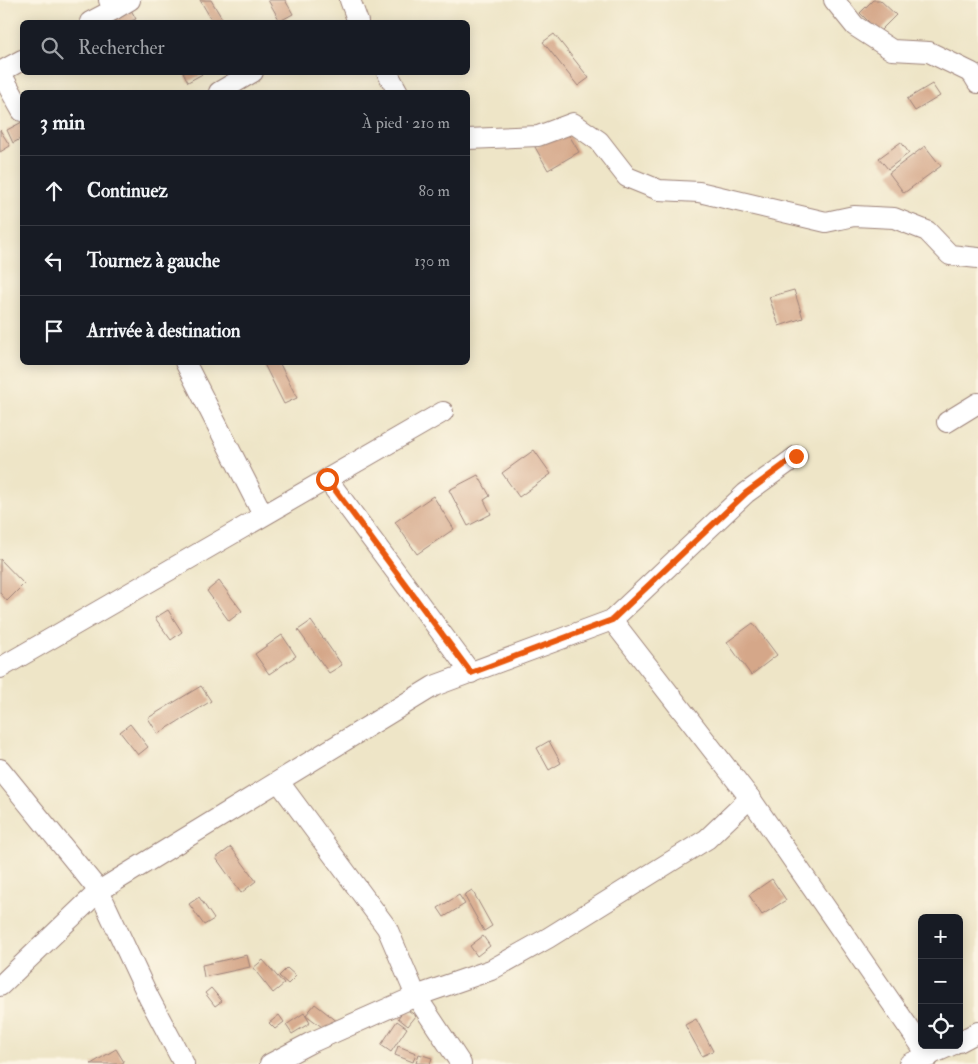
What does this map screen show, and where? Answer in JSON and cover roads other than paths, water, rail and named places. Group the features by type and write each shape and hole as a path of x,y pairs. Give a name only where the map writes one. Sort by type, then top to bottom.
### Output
{"street":[{"path":"350,0 357,20"},
{"path":"834,0 855,26 892,50 929,52 972,73 978,83"},
{"path":"93,20 117,3"},
{"path":"20,61 0,72 20,107"},
{"path":"223,90 248,75"},
{"path":"389,75 397,90"},
{"path":"470,138 538,136 573,123 599,141 627,177 659,190 700,192 826,222 854,216 894,218 927,231 950,255 978,258"},
{"path":"186,365 263,515"},
{"path":"947,422 978,403"},
{"path":"0,668 443,412"},
{"path":"0,986 99,891 434,686 612,620 746,493 796,456"},
{"path":"327,479 471,673"},
{"path":"612,620 750,798 928,1057"},
{"path":"0,769 99,891 149,998 184,1064"},
{"path":"279,782 387,928 416,996 461,1064"},
{"path":"270,1064 310,1043 416,996 491,970 548,938 707,839 750,798"},
{"path":"963,1040 978,1032"},
{"path":"909,1064 944,1049"}]}
